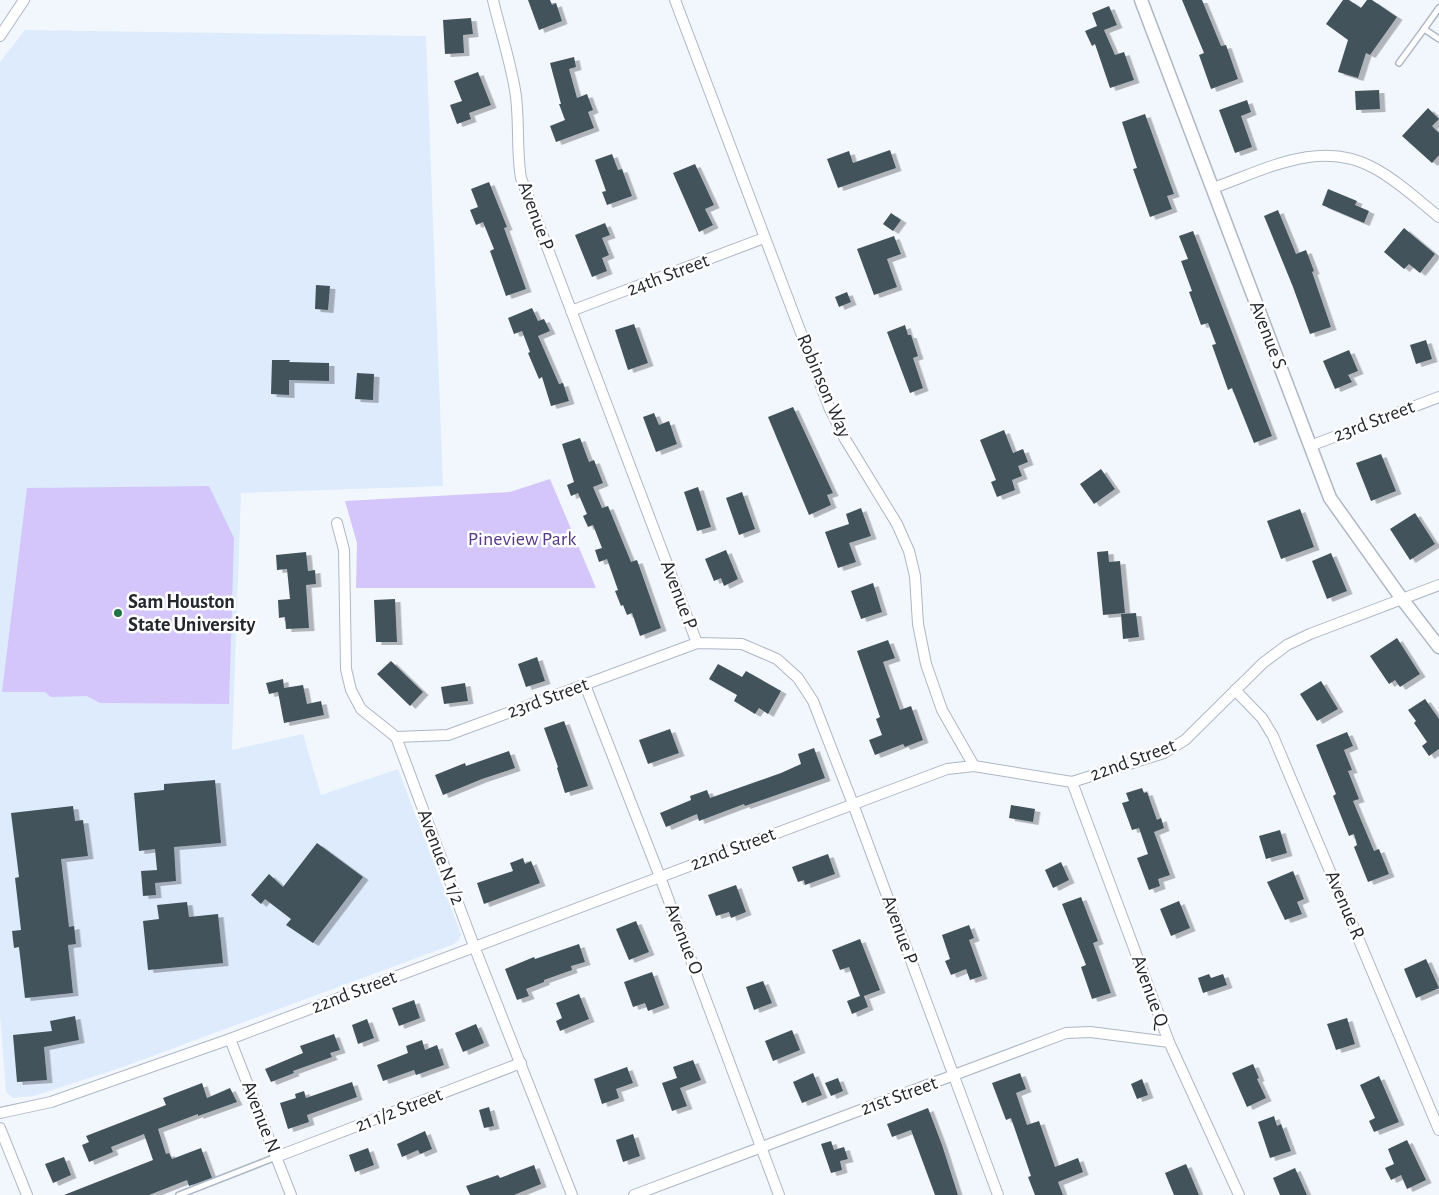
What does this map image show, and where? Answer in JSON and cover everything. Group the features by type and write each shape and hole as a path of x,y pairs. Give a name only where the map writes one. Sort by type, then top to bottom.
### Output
{"street":[{"path":"0,36 24,0"},
{"name":"Avenue P","path":"493,0 515,89 518,115 517,156 521,178 697,643 742,644 777,659 798,678 813,701 998,1195"},
{"name":"Robinson Way","path":"675,0 829,406 845,439 897,524 909,551 915,576 918,624 926,664 942,710 974,766"},
{"name":"Avenue S","path":"1141,0 1330,498 1402,599 1439,647"},
{"path":"1213,188 1297,158 1323,155 1352,158 1374,168 1439,217"},
{"name":"24th Street","path":"571,311 764,238"},
{"name":"23rd Street","path":"1310,446 1439,397"},
{"path":"337,523 344,550 347,676 351,690 361,709 396,737"},
{"name":"22nd Street","path":"0,1112 51,1102 230,1038 947,769 974,766 1072,782 1164,753 1185,740 1263,663 1287,645 1310,634 1439,585"},
{"name":"23rd Street","path":"396,737 448,735 697,643"},
{"name":"Avenue O","path":"585,685 660,877 779,1195"},
{"name":"Avenue R","path":"1235,690 1262,718 1273,736 1439,1130"},
{"name":"Avenue N 1/2","path":"396,737 474,946 572,1195"},
{"name":"Avenue Q","path":"1072,782 1169,1042 1238,1195"},
{"name":"21st Street","path":"634,1195 1066,1033 1090,1032 1169,1042"},
{"name":"Avenue N","path":"230,1038 291,1195"},
{"name":"21 1/2 Street","path":"276,1157 521,1063"},
{"path":"0,1128 27,1195"}],"lane":[{"path":"1399,62 1439,8"},
{"path":"1424,29 1439,39"},
{"path":"179,1195 276,1157"}],"shaded area":[{"name":"Sam Houston State University","path":"25,30 426,36 443,486 241,493 232,750 303,734 321,795 398,769 461,934 459,940 454,944 123,1067 34,1096 13,1098 6,1092 0,1015 0,62"}],"green space":[{"name":"Pineview Park","path":"550,479 596,588 356,588 357,543 345,501 510,492"},
{"path":"209,486 234,538 229,704 100,703 87,696 51,697 45,692 2,692 27,488"}],"building":[{"path":"528,0 550,0 552,5 556,3 562,21 539,30"},
{"path":"1182,0 1202,0 1221,46 1226,45 1238,79 1211,89 1199,55 1204,53"},
{"path":"1343,0 1349,0 1361,8 1367,0 1372,0 1397,17 1370,55 1366,53 1358,78 1338,72 1348,40 1326,24"},
{"path":"1109,6 1117,25 1104,30 1115,55 1124,52 1134,80 1110,88 1095,44 1092,46 1085,31 1097,26 1092,13"},
{"path":"471,18 473,34 463,35 464,53 445,54 443,20"},
{"path":"574,57 576,67 569,69 577,98 587,94 593,110 588,112 594,128 556,142 550,126 565,120 559,104 561,104 550,63"},
{"path":"478,72 491,105 469,113 471,119 457,124 450,105 462,101 454,81"},
{"path":"1379,90 1380,109 1356,110 1355,91"},
{"path":"1247,100 1251,112 1241,116 1252,147 1235,153 1219,110"},
{"path":"1428,108 1439,119 1432,126 1439,133 1439,155 1432,163 1402,136"},
{"path":"1145,114 1174,194 1167,196 1172,209 1150,217 1133,169 1137,168 1122,122"},
{"path":"890,150 896,168 838,188 827,159 849,151 853,163"},
{"path":"612,154 618,170 622,169 632,196 607,205 602,192 606,191 595,160"},
{"path":"695,164 714,205 705,209 713,225 699,232 673,173"},
{"path":"489,182 507,227 504,228 526,289 506,296 490,251 494,249 483,222 476,225 470,210 478,207 471,189"},
{"path":"1328,189 1357,201 1355,205 1369,211 1364,223 1322,205"},
{"path":"1278,210 1296,254 1306,250 1331,327 1310,334 1264,216"},
{"path":"891,213 901,220 893,231 883,224"},
{"path":"605,223 610,235 602,238 609,255 602,258 607,271 592,277 575,235"},
{"path":"1404,228 1435,254 1420,273 1409,264 1404,269 1384,252"},
{"path":"1193,231 1272,436 1254,443 1232,388 1228,390 1212,345 1216,344 1208,323 1201,325 1189,292 1192,291 1181,261 1188,259 1179,236"},
{"path":"894,236 901,254 887,259 897,287 874,295 857,249"},
{"path":"316,285 330,286 328,310 315,309"},
{"path":"847,292 851,302 839,307 835,297"},
{"path":"532,308 538,321 544,319 550,331 538,336 559,384 563,383 569,401 551,406 542,377 539,379 528,353 530,352 522,331 514,334 508,318"},
{"path":"634,324 648,363 628,370 615,330"},
{"path":"905,325 908,335 911,335 918,356 913,358 923,388 910,393 887,332"},
{"path":"1426,340 1432,359 1416,364 1410,345"},
{"path":"1349,350 1358,371 1348,375 1352,382 1335,389 1323,361"},
{"path":"272,360 329,363 329,381 289,380 289,395 271,394"},
{"path":"357,373 374,374 373,400 355,399"},
{"path":"793,407 833,493 827,495 831,505 809,515 768,417"},
{"path":"654,413 659,425 669,421 677,444 656,452 643,417"},
{"path":"1004,430 1013,453 1023,449 1028,462 1018,466 1022,476 1012,480 1015,490 997,497 991,482 996,480 980,440"},
{"path":"580,438 589,462 594,460 603,483 593,487 602,508 608,506 631,562 637,560 661,628 640,636 632,613 627,615 623,605 621,606 615,591 618,590 607,559 599,562 595,550 602,548 593,525 588,527 583,516 587,514 578,493 571,496 567,485 574,482 562,444"},
{"path":"1381,454 1396,491 1371,501 1356,463"},
{"path":"1101,469 1115,489 1094,504 1080,484"},
{"path":"698,487 711,527 697,531 684,492"},
{"path":"742,492 755,529 739,535 726,498"},
{"path":"861,508 871,536 849,543 856,562 838,568 825,532 849,524 846,514"},
{"path":"1300,509 1314,547 1281,559 1267,521"},
{"path":"1415,513 1435,544 1410,560 1390,529"},
{"path":"726,550 738,579 724,586 721,578 714,581 705,559"},
{"path":"1108,551 1109,562 1120,561 1125,613 1103,615 1097,552"},
{"path":"306,552 308,571 315,570 316,584 306,585 309,628 286,629 285,617 279,618 278,600 290,599 287,569 277,570 276,555"},
{"path":"1331,553 1347,591 1327,599 1312,561"},
{"path":"873,583 882,612 861,619 851,591"},
{"path":"395,599 397,642 376,642 374,600"},
{"path":"1136,613 1139,637 1123,639 1121,614"},
{"path":"1397,638 1420,674 1400,687 1395,680 1389,684 1370,656"},
{"path":"888,640 895,658 883,662 900,710 911,706 923,740 905,747 903,744 875,755 869,740 882,735 876,719 880,717 857,651"},
{"path":"537,657 545,681 526,687 518,664"},
{"path":"391,661 423,692 410,706 377,674"},
{"path":"718,664 742,677 746,671 781,691 768,714 759,708 755,714 734,701 737,695 709,679"},
{"path":"283,679 284,688 303,685 307,704 321,701 324,715 284,723 278,692 269,694 266,683"},
{"path":"1321,681 1338,709 1317,721 1300,694"},
{"path":"465,683 468,701 444,704 441,687"},
{"path":"1425,699 1439,719 1439,749 1429,756 1422,746 1427,742 1408,710"},
{"path":"564,721 588,786 565,793 544,728"},
{"path":"670,729 679,753 648,764 639,740"},
{"path":"1347,732 1353,746 1344,750 1352,770 1348,771 1359,799 1353,801 1374,851 1379,849 1389,874 1368,882 1354,847 1357,845 1354,834 1349,836 1333,796 1336,794 1316,745"},
{"path":"814,748 825,778 745,806 744,804 699,821 697,814 666,827 660,813 691,800 690,796 707,790 710,798 781,773 801,764 798,754"},
{"path":"509,751 515,768 443,795 435,775 465,763 466,766"},
{"path":"215,780 221,843 174,847 176,881 155,883 156,895 143,896 141,871 157,870 155,849 139,851 134,793 164,790 164,784"},
{"path":"1142,788 1144,793 1147,792 1157,820 1161,818 1164,828 1154,832 1170,875 1158,879 1160,886 1149,890 1137,858 1148,854 1139,828 1132,830 1122,803 1129,801 1126,793"},
{"path":"1011,805 1035,809 1033,822 1009,818"},
{"path":"73,806 75,821 83,820 88,856 61,859 69,927 74,926 76,944 68,945 73,993 25,998 19,947 14,948 12,931 21,930 15,878 19,877 11,813"},
{"path":"1280,830 1287,853 1266,859 1259,836"},
{"path":"317,843 363,877 313,943 286,925 291,919 265,899 261,904 251,895 269,874 283,887"},
{"path":"828,854 835,874 805,885 804,880 798,882 792,867"},
{"path":"523,858 525,864 531,861 540,883 484,904 477,883 513,871 510,863"},
{"path":"1061,862 1069,880 1053,888 1045,870"},
{"path":"1293,871 1304,899 1297,902 1302,914 1285,920 1267,882"},
{"path":"736,885 746,912 731,918 729,912 716,916 708,895"},
{"path":"1081,897 1098,941 1093,943 1111,993 1092,999 1081,967 1086,965 1062,904"},
{"path":"1179,901 1190,928 1171,936 1160,909"},
{"path":"187,902 189,917 218,914 223,963 148,970 143,921 159,919 157,905"},
{"path":"636,921 649,952 629,960 616,929"},
{"path":"969,925 974,938 969,940 982,976 970,980 966,969 951,975 945,961 950,959 942,935"},
{"path":"860,939 880,990 864,996 868,1007 852,1014 847,1001 860,996 849,967 840,970 832,950"},
{"path":"579,944 585,962 571,966 572,970 526,989 529,996 517,1000 505,969 534,957 535,959"},
{"path":"1426,959 1439,988 1416,998 1404,969"},
{"path":"652,972 664,1005 648,1011 645,1003 633,1007 624,982"},
{"path":"1209,974 1211,978 1223,974 1227,985 1203,993 1198,978"},
{"path":"763,981 772,1003 754,1010 746,987"},
{"path":"579,994 589,1019 560,1031 556,1021 562,1018 556,1003"},
{"path":"414,1000 420,1018 399,1026 392,1008"},
{"path":"75,1016 79,1040 44,1047 47,1080 17,1082 13,1035 52,1031 50,1021"},
{"path":"1347,1018 1355,1044 1336,1050 1327,1024"},
{"path":"367,1019 374,1038 358,1044 352,1025"},
{"path":"476,1024 484,1043 463,1052 455,1033"},
{"path":"792,1030 800,1050 773,1061 765,1041"},
{"path":"334,1034 340,1050 330,1053 332,1057 293,1071 294,1073 271,1082 265,1069 303,1053 300,1046"},
{"path":"422,1040 425,1050 437,1045 444,1065 416,1075 414,1070 383,1081 377,1065 408,1053 406,1046"},
{"path":"693,1060 701,1080 680,1088 687,1106 672,1111 662,1083 677,1078 673,1067"},
{"path":"1253,1064 1259,1078 1257,1079 1266,1098 1247,1107 1232,1073"},
{"path":"627,1067 633,1083 616,1089 619,1098 602,1104 594,1079"},
{"path":"813,1073 822,1095 802,1103 793,1082"},
{"path":"1020,1073 1026,1089 1016,1093 1027,1125 1039,1121 1055,1167 1078,1158 1083,1172 1058,1182 1063,1195 1035,1195 1028,1177 1031,1176 1011,1118 1006,1120 992,1083"},
{"path":"1379,1076 1399,1122 1374,1132 1369,1121 1375,1118 1360,1085"},
{"path":"838,1078 843,1091 831,1096 825,1083"},
{"path":"1142,1079 1148,1095 1137,1099 1131,1084"},
{"path":"352,1082 357,1097 307,1115 309,1122 288,1129 280,1103 296,1098 295,1094 304,1091 306,1098"},
{"path":"202,1083 207,1098 230,1088 237,1102 158,1129 166,1154 169,1153 172,1159 201,1148 212,1178 189,1186 187,1180 149,1195 64,1195 153,1160 144,1134 111,1147 113,1152 89,1162 82,1145 89,1142 86,1136 166,1105 163,1098"},
{"path":"489,1107 494,1126 484,1128 479,1110"},
{"path":"928,1108 958,1195 935,1195 911,1130 892,1137 887,1124"},
{"path":"1274,1116 1277,1126 1281,1124 1291,1151 1270,1158 1258,1122"},
{"path":"425,1131 432,1149 420,1154 418,1150 402,1157 397,1144"},
{"path":"633,1134 640,1156 623,1162 616,1140"},
{"path":"1407,1140 1426,1180 1407,1189 1401,1175 1391,1180 1385,1168 1394,1164 1388,1149"},
{"path":"831,1141 834,1150 844,1147 848,1159 840,1161 842,1170 831,1173 821,1144"},
{"path":"368,1148 374,1165 355,1172 349,1155"},
{"path":"64,1157 71,1175 53,1183 45,1164"},
{"path":"1186,1164 1199,1195 1174,1195 1165,1173"},
{"path":"534,1165 541,1184 514,1195 470,1195 466,1186 498,1175 500,1178"},
{"path":"1295,1168 1307,1195 1280,1195 1273,1178"}],"place":[{"name":"Sam Houston State University","path":"118,613"}]}
